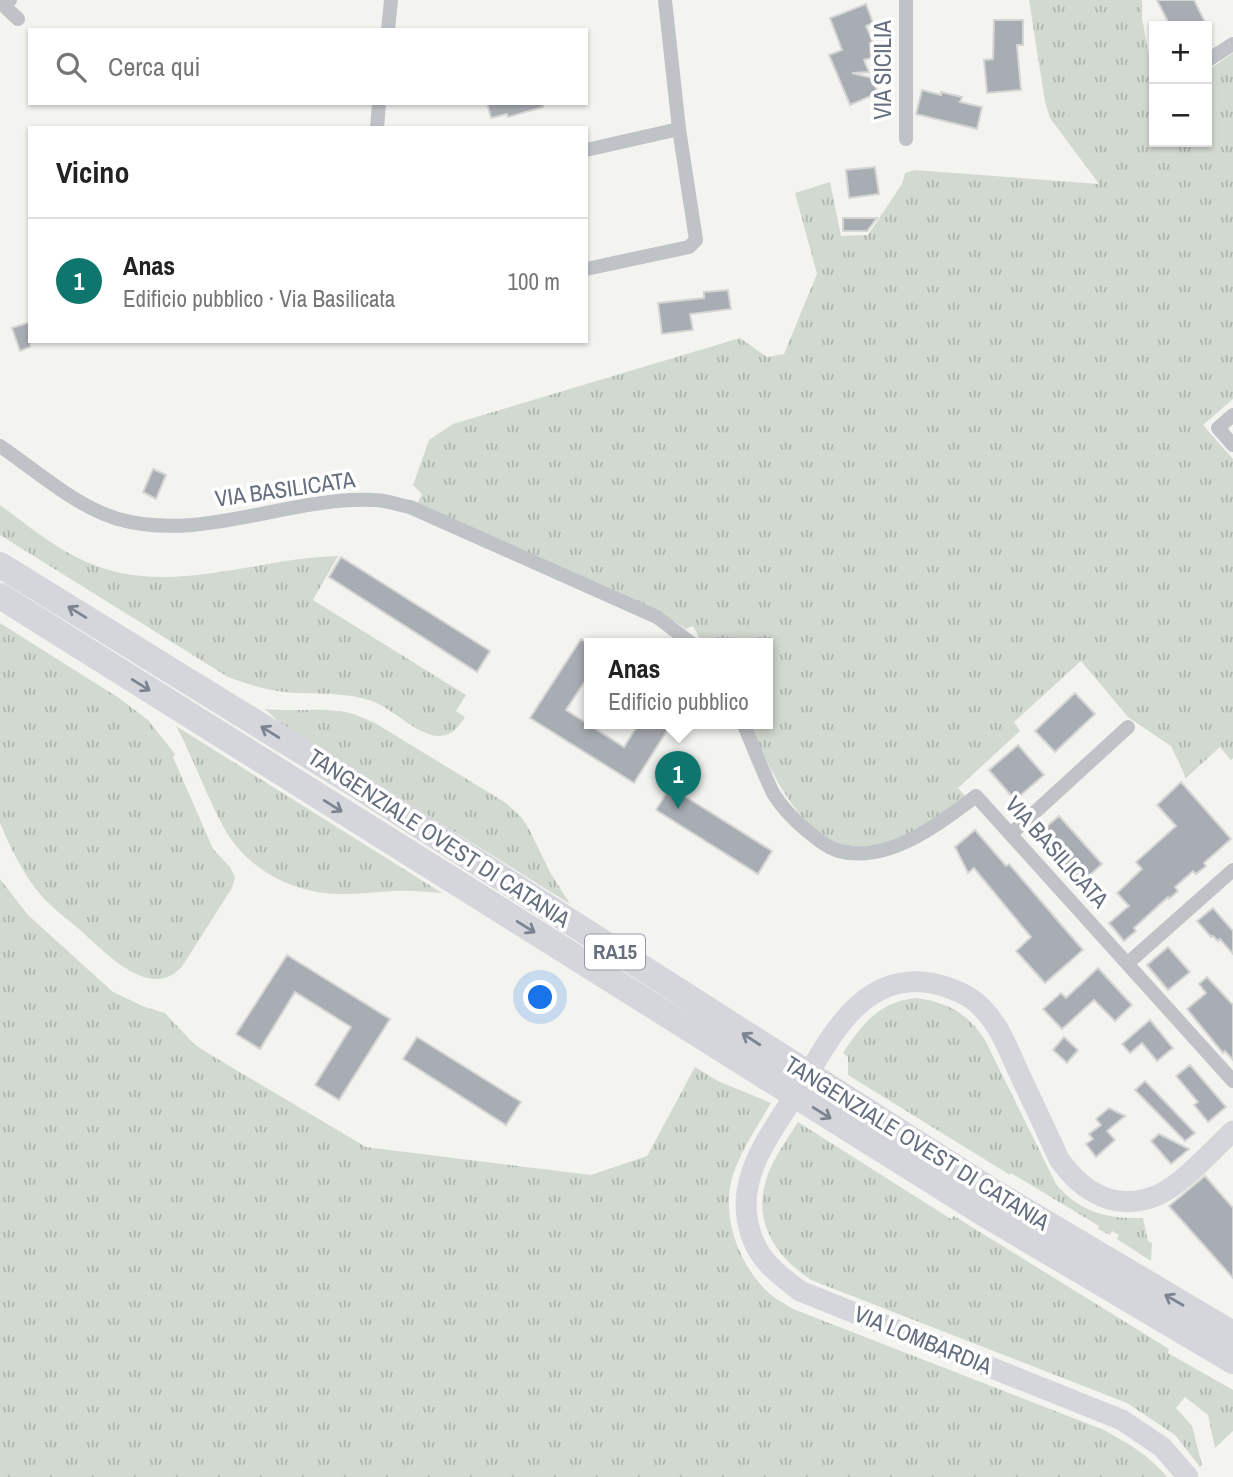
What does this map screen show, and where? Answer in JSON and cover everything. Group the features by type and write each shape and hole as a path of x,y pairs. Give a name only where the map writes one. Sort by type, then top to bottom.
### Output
{"highway":[{"name":"TANGENZIALE OVEST DI CATANIA","path":"0,565 354,783 995,1194 1233,1334"},
{"name":"TANGENZIALE OVEST DI CATANIA","path":"0,596 983,1213 1233,1361"}],"street":[{"path":"388,28 391,0"},
{"path":"588,270 688,247 696,240 679,129 665,0"},
{"name":"VIA SICILIA","path":"906,0 906,139"},
{"path":"4,3 18,19"},
{"path":"1212,57 1233,44"},
{"path":"377,126 379,105"},
{"path":"588,150 679,129"},
{"path":"1233,415 1218,428 1233,445"},
{"name":"VIA BASILICATA","path":"0,446 88,507 119,519 151,524 190,525 335,502 374,500 410,507 657,617 684,638"},
{"path":"1011,834 1128,727"},
{"name":"VIA BASILICATA","path":"746,729 774,794 802,826 824,845 836,850 862,853 913,838 937,826 976,796 1233,1081"},
{"path":"1128,963 1233,870"},
{"name":"VIA LOMBARDIA","path":"1188,1477 1162,1447 1122,1420 800,1292 769,1268 752,1240 746,1215 747,1183 763,1145 843,1019 861,1001 876,992 899,985 925,982 943,985 982,1008 1003,1038 1059,1159 1072,1177 1098,1196 1117,1201 1132,1201 1158,1195 1175,1184 1233,1131"}],"green space":[{"path":"1029,0 1142,0 1142,18 1149,56 1149,147 1212,147 1212,68 1233,53 1233,399 1203,425 1233,459 1233,758 1231,760 1220,747 1186,778 1171,746 1128,717 1081,661 1014,722 1020,731 958,788 966,797 917,830 890,842 861,848 841,845 822,836 791,802 766,761 752,729 773,729 773,638 699,638 693,626 686,629 656,609 417,504 422,494 413,485 429,440 453,424 740,338 767,357 784,354 817,274 795,193 830,182 841,236 868,235 902,184 905,173 915,170 1099,184 1050,118 1045,102"},
{"path":"0,505 49,541 80,559 111,571 143,576 208,574 306,558 338,556 313,600 466,695 456,711 465,717 452,732 440,736 432,735 363,698 337,694 292,693 255,686 228,677 0,535"},
{"path":"0,623 119,698 148,720 175,754 173,757 213,849 230,867 235,877 232,888 183,965 171,976 157,979 143,977 115,961 44,899 13,851 0,823"},
{"path":"265,709 335,711 360,716 506,803 528,827 550,872 570,904 280,723"},
{"path":"176,726 442,893 323,893 291,885 261,869 248,859 227,833"},
{"path":"0,879 28,915 113,992 165,1013 194,1044 366,1147 591,1175 647,1156 695,1067 718,1081 771,1103 736,1166 729,1207 741,1255 759,1283 770,1294 793,1309 1104,1430 1138,1450 1167,1477 0,1477"},
{"path":"916,998 937,1002 956,1010 971,1023 985,1040 1056,1184 1074,1201 1095,1212 1117,1217 1143,1218 1148,1241 1152,1243 1151,1261 1117,1239 1119,1235 1112,1231 1110,1235 1098,1229 1099,1226 1011,1173 1010,1175 848,1075 848,1057 843,1053 865,1023 892,1004"},
{"path":"798,1122 951,1219 954,1216 1169,1349 1168,1353 1233,1390 1233,1431 1215,1448 1208,1415 1185,1397 1176,1408 1192,1426 1202,1465 1200,1467 1175,1435 1127,1403 811,1280 777,1248 764,1221 762,1206 768,1174"}],"building":[{"path":"1157,0 1194,0 1204,21 1168,21"},
{"path":"866,4 873,23 866,26 873,42 870,43 871,58 864,60 869,72 852,73 872,78 878,93 850,105 829,55 842,50 830,18"},
{"path":"994,20 1023,20 1023,45 1017,45 1021,90 987,93 984,60 993,59"},
{"path":"922,90 962,97 960,102 982,107 977,129 916,114"},
{"path":"488,105 543,107 508,117 507,114 491,118"},
{"path":"875,167 879,194 849,198 846,170"},
{"path":"843,218 877,218 867,231 843,231"},
{"path":"728,290 731,309 690,314 693,330 662,334 658,303 704,298 704,292"},
{"path":"28,323 30,347 20,351 12,328"},
{"path":"153,469 166,475 156,499 143,492"},
{"path":"341,557 490,651 477,672 329,577"},
{"path":"581,639 584,641 584,683 566,710 584,721 584,729 596,729 624,747 635,729 668,729 634,783 530,718"},
{"path":"1075,693 1095,714 1055,752 1035,731"},
{"path":"1018,745 1044,775 1015,800 989,770"},
{"path":"1181,782 1231,839 1204,863 1206,866 1196,874 1193,871 1175,887 1178,891 1134,928 1136,931 1124,941 1109,923 1129,906 1117,893 1142,869 1136,862 1176,826 1157,805"},
{"path":"670,787 772,851 758,874 656,810"},
{"path":"1059,816 1102,864 1081,883 1038,834"},
{"path":"975,830 1006,866 1009,864 1083,950 1045,983 1016,951 1031,937 974,868 968,873 955,847"},
{"path":"1213,908 1233,931 1233,954 1220,939 1218,941 1211,937 1197,921"},
{"path":"1168,947 1190,972 1168,990 1147,965"},
{"path":"287,955 390,1019 339,1100 315,1085 351,1027 295,992 260,1049 236,1034"},
{"path":"1098,968 1132,1005 1115,1021 1094,1000 1062,1029 1043,1009 1061,993 1066,998"},
{"path":"1207,977 1233,1005 1233,1060 1225,1051 1223,1053 1187,1009 1206,993 1199,984"},
{"path":"1150,1020 1173,1048 1157,1061 1142,1043 1130,1053 1122,1044"},
{"path":"417,1037 521,1102 506,1125 403,1059"},
{"path":"1064,1037 1078,1050 1067,1063 1053,1050"},
{"path":"1190,1065 1226,1107 1208,1122 1194,1105 1198,1102 1176,1076"},
{"path":"1145,1081 1195,1133 1185,1141 1135,1090"},
{"path":"1109,1108 1125,1116 1107,1131 1115,1140 1096,1157 1086,1144 1093,1139 1089,1134 1101,1125 1096,1119"},
{"path":"1159,1134 1189,1149 1171,1164 1151,1141"},
{"path":"1205,1176 1233,1208 1233,1278 1169,1206"}],"place":[{"name":"Anas","path":"678,809"}]}
